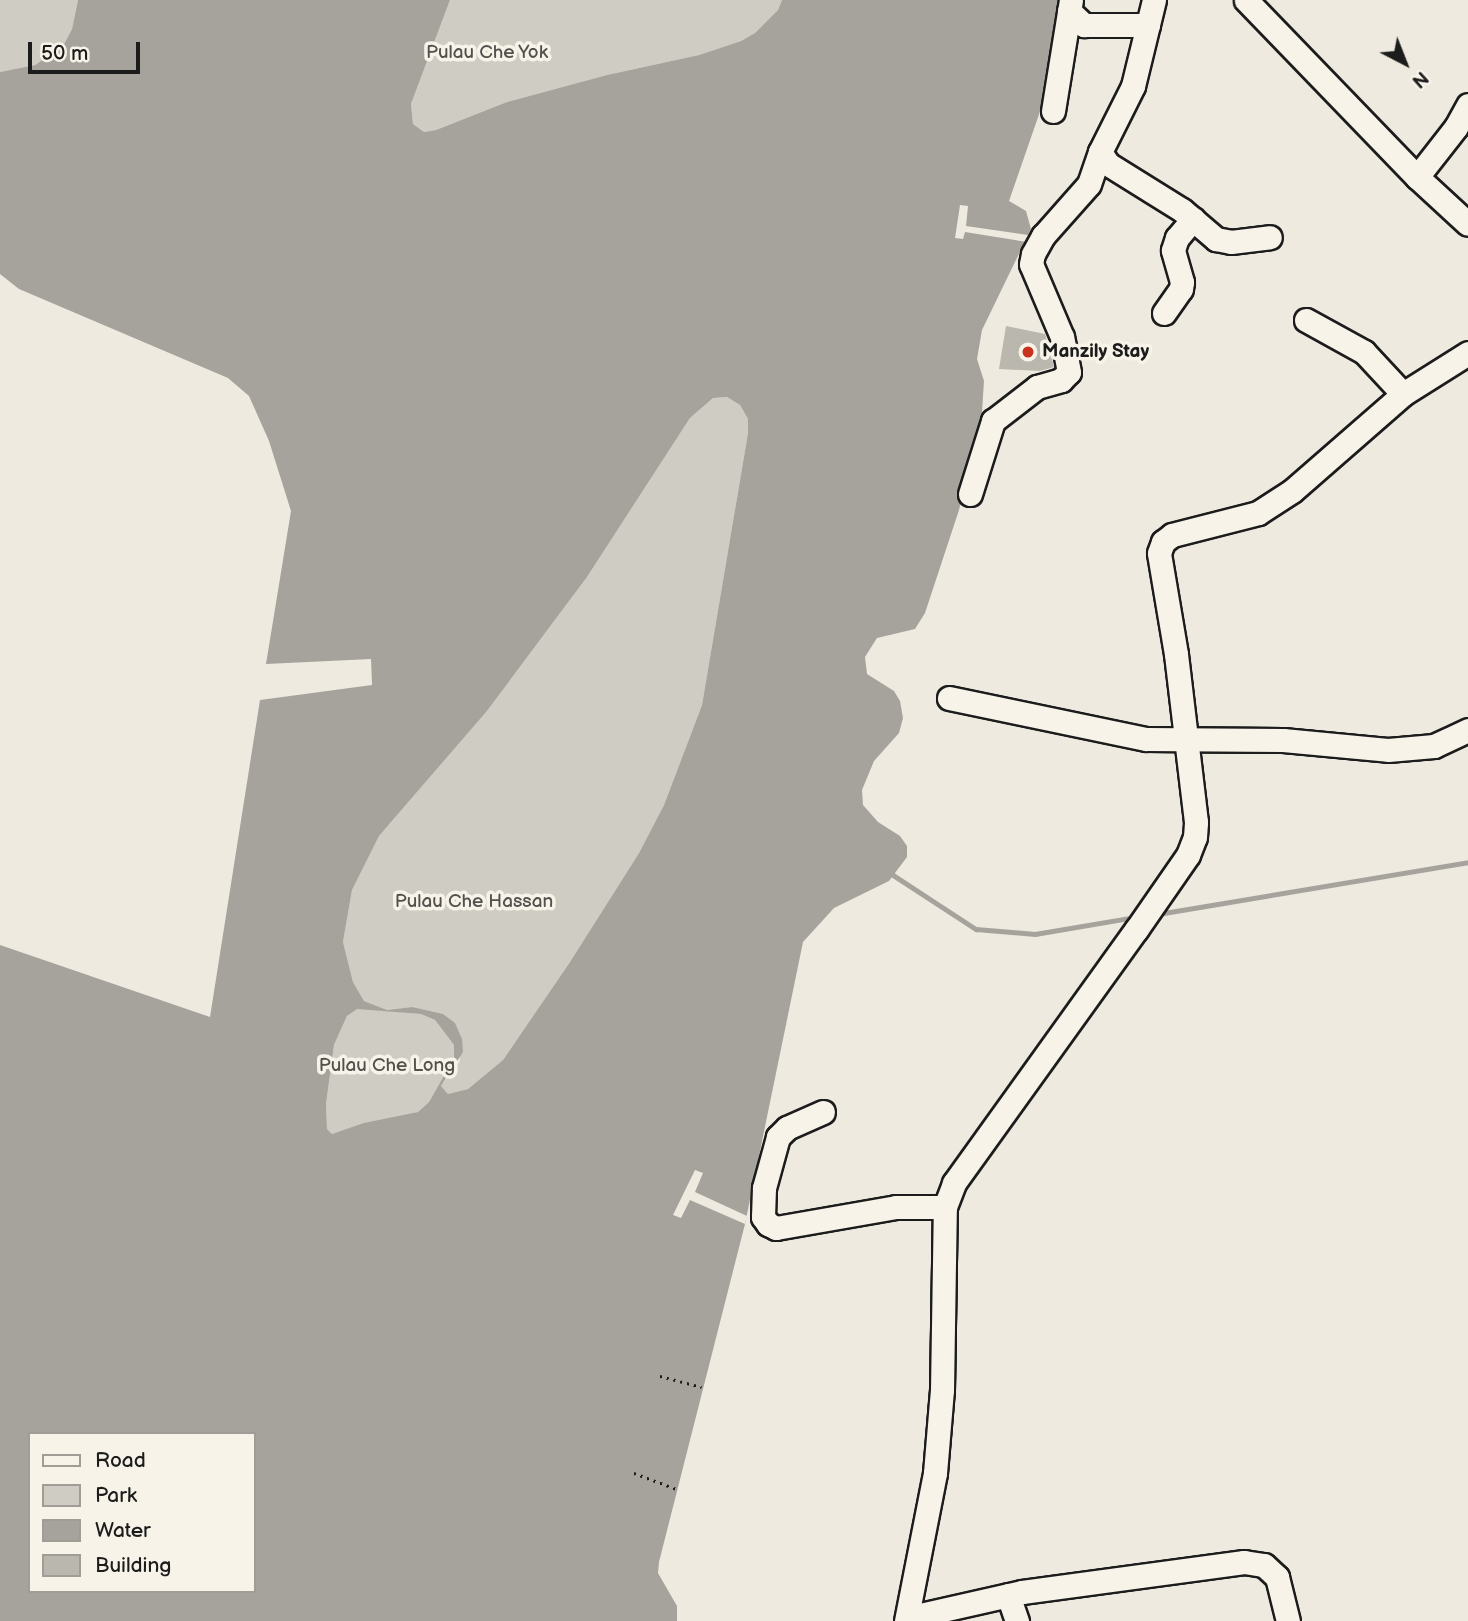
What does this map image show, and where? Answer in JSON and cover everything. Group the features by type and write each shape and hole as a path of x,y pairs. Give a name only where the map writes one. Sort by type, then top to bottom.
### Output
{"street":[{"path":"970,494 993,421 1031,391 1061,380 1069,372 1062,337 1031,264 1043,236 1089,184 1100,152 1133,86 1154,0"},
{"path":"1246,0 1417,177 1468,224"},
{"path":"1070,5 1084,25 1148,25"},
{"path":"1053,111 1070,5"},
{"path":"1417,177 1456,127 1468,105"},
{"path":"1100,152 1108,164 1193,219 1222,242 1270,237"},
{"path":"1164,313 1181,289 1182,282 1173,250 1177,238 1193,219"},
{"path":"1306,320 1364,352 1404,394"},
{"path":"1288,1621 1277,1577 1264,1565 1244,1562 1008,1595 907,1620 935,1473 942,1390 945,1207 954,1183 1188,855 1196,822 1184,740 1176,654 1159,553 1163,542 1172,535 1258,513 1292,491 1404,394 1468,352"},
{"path":"950,698 1146,738 1283,740 1388,750 1434,746 1468,730"},
{"path":"823,1112 787,1128 779,1137 764,1188 763,1217 775,1228 896,1207 945,1207"},
{"path":"1008,1595 1017,1621"}],"path":[{"path":"660,1376 702,1388"},
{"path":"634,1473 678,1490"}],"green space":[{"path":"0,0 78,0 72,29 63,46 35,65 0,72"},
{"name":"Pulau Che Yok","path":"450,0 782,0 778,10 755,33 741,41 699,55 607,75 507,102 436,130 424,132 413,124 411,104"},
{"name":"Pulau Che Hassan","path":"727,397 740,405 748,419 748,433 702,705 664,805 639,853 570,962 503,1060 468,1089 448,1094 441,1086 460,1061 455,1023 412,1007 387,1010 364,1001 353,982 343,942 352,890 379,836 487,711 587,577 690,418 713,398"},
{"name":"Pulau Che Long","path":"357,1008 421,1014 435,1020 454,1045 454,1058 429,1102 418,1112 332,1134 327,1129 326,1104 334,1045 347,1016"}],"water":[{"path":"78,0 450,0 411,104 413,124 424,132 436,130 507,102 607,75 699,55 741,41 755,33 778,10 782,0 1064,0 1044,100 1009,201 1026,211 1031,229 982,330 977,359 984,381 982,412 959,510 925,613 915,629 877,638 865,657 867,674 894,691 900,701 903,718 899,733 874,761 862,790 863,805 878,822 900,836 907,846 907,857 889,881 834,908 803,942 745,1224 659,1562 658,1573 677,1606 677,1621 0,1621 0,945 210,1017 260,700 372,685 371,659 266,664 291,511 269,441 249,396 228,378 19,289 0,274 0,72 35,65 63,46 72,29","holes":["727,397 740,405 748,419 748,433 702,705 664,805 639,853 570,962 503,1060 468,1089 448,1094 441,1086 463,1052 462,1039 455,1023 443,1014 412,1007 387,1010 364,1001 353,982 343,942 352,890 379,836 487,711 587,577 690,418 713,398","357,1009 421,1014 435,1020 454,1045 454,1058 429,1102 418,1112 364,1123 332,1134 327,1129 326,1104 334,1045 347,1016"]}],"pier":[{"path":"960,205 968,206 966,226 1028,235 1027,242 965,232 963,239 955,238"},
{"path":"695,1170 703,1173 695,1192 747,1216 745,1224 690,1200 681,1218 673,1215"}],"building":[{"name":"Manzily Stay","path":"1006,326 1045,334 1054,367 1040,371 999,369"}],"waterway":[{"path":"1158,914 1468,862"},
{"path":"890,873 976,929 1035,934 1136,917"}],"place":[{"name":"Manzily Stay","path":"1028,352"}]}
